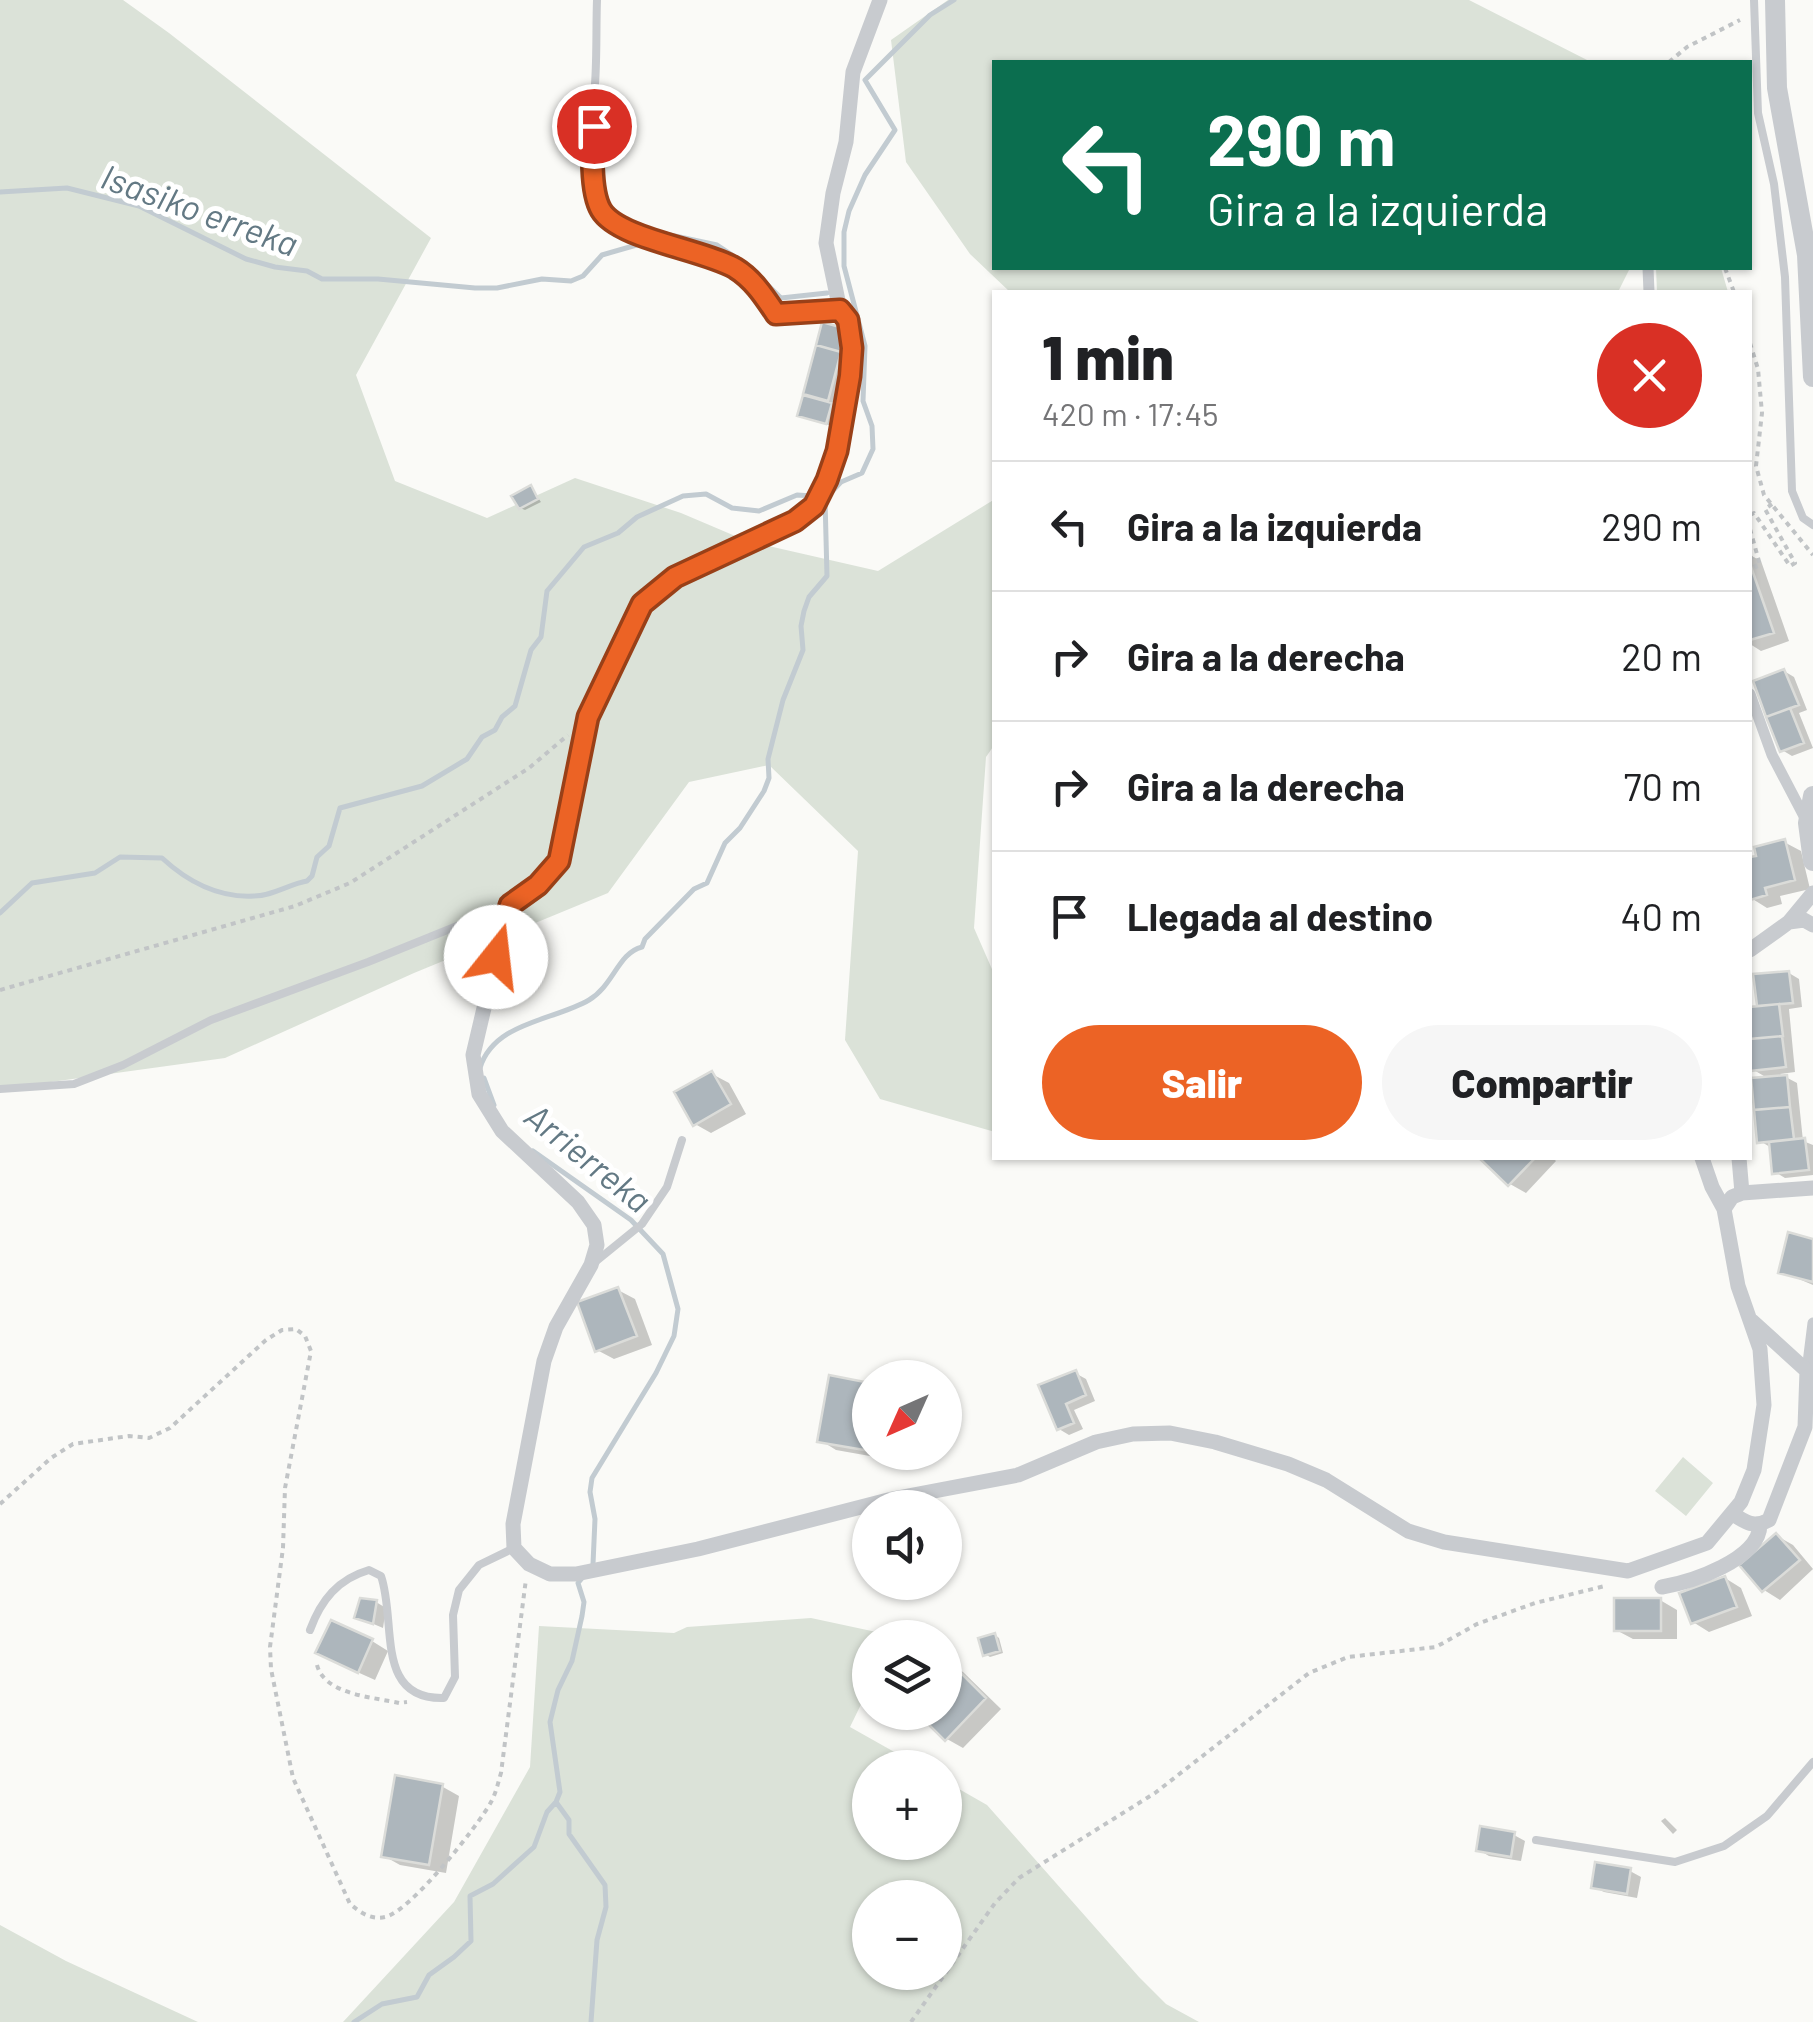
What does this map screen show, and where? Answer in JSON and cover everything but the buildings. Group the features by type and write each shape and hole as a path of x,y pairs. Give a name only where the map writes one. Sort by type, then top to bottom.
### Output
{"street":[{"path":"880,0 853,72 846,142 826,242 852,348 837,451 814,506 795,521 675,577 642,604 588,717 559,861 538,885 510,905 473,1055 479,1094 502,1131 578,1202 594,1226 597,1244 592,1266 556,1327 544,1361 513,1524 514,1548 529,1564 550,1574 576,1574 730,1541 892,1499 1018,1475 1114,1438 1170,1433 1288,1464 1326,1480 1408,1532 1584,1566 1628,1570 1707,1543 1742,1502 1762,1438 1760,1349 1738,1286 1724,1209 1703,1160"},
{"path":"1775,0 1778,88 1807,254 1813,378"},
{"path":"1752,700 1772,755 1808,824"},
{"path":"1813,796 1808,824 1813,861"},
{"path":"1752,949 1789,922 1813,894"},
{"path":"1789,922 1804,920 1813,925"},
{"path":"1739,1160 1742,1193"},
{"path":"1724,1209 1742,1193 1813,1188"},
{"path":"1749,1318 1807,1371"},
{"path":"1662,1587 1728,1565 1754,1544 1760,1526 1769,1520 1805,1426 1813,1323"},
{"path":"1733,1514 1748,1524 1760,1526"}],"lane":[{"path":"597,0 592,155 599,208 612,224 735,268 757,285 776,314 840,310"},
{"path":"1754,0 1758,113 1774,184 1786,277 1792,491 1804,518 1813,525"},
{"path":"0,1090 74,1084 123,1065 211,1020 510,905"},
{"path":"592,1266 642,1224 668,1187 682,1140"},
{"path":"310,1630 324,1602 349,1576 369,1570 381,1576 387,1593 393,1664 406,1689 426,1698 444,1698 455,1677 454,1615 459,1590 480,1566 514,1548"},
{"path":"1536,1840 1675,1862 1724,1846 1767,1816 1813,1762"}],"path":[{"path":"1671,60 1687,47 1754,14"},
{"path":"1752,350 1762,412 1756,466 1764,495 1813,555"},
{"path":"1752,514 1790,566 1796,564 1764,509 1772,504"},
{"path":"1752,536 1760,565 1756,567 1752,560"},
{"path":"0,990 295,906 350,883 529,768 588,717"},
{"path":"912,2022 995,1903 1020,1878 1155,1793 1309,1673 1348,1656 1436,1647 1477,1624 1520,1608 1620,1582 1628,1570"},
{"path":"316,1665 319,1675 331,1686 399,1703 426,1698"}],"shaded area":[{"path":"0,0 123,0 431,238 356,375 395,481 487,518 575,478 681,513 747,541 878,571 992,501 992,748 986,757 974,928 992,969 992,1131 880,1099 845,1040 858,851 769,765 689,782 608,893 414,973 225,1058 0,1089"},
{"path":"948,0 1469,0 1587,60 992,60 992,270 1629,270 1619,290 1008,290 970,254 906,162 891,40"},
{"path":"1656,270 1722,270 1727,290 1657,290"},
{"path":"1683,1457 1713,1483 1686,1516 1655,1491"},
{"path":"811,1618 852,1627 850,1727 891,1750 852,1750 852,1860 962,1860 962,1791 987,1805 1166,2004 1199,2022 343,2022 454,1902 530,1767 539,1626 674,1633 687,1627"},
{"path":"0,1925 66,1961 198,2022 0,2022"}],"waterway":[{"name":"Arrierreka","path":"480,1068 487,1053 511,1032 597,994 627,956 642,947 645,939 694,889 707,883 725,843 764,791 783,700 803,650 804,611 809,597 827,576 825,499 841,482 862,473 873,449 872,426 863,401 865,346 844,266 844,232 865,175 895,130 865,80 930,15 954,0"},
{"name":"Isasiko erreka","path":"0,192 67,188 139,206 246,259 307,271 322,279 378,279 475,288 542,279 571,281 583,276 602,255 654,240 661,233 717,245 747,265 781,298 827,293"},
{"path":"0,913 32,883 95,873 120,857 162,858 204,887 241,896 268,894 307,881 317,857 329,846 340,808 422,786 467,759 482,737 495,730 515,706 531,650 541,637 547,591 584,547 618,533 637,517 683,496 706,494 732,508 759,511 797,495 813,496"},
{"name":"Arrierreka","path":"484,1078 494,1105"},
{"name":"Arrierreka","path":"533,1151 631,1220 663,1254 678,1309 674,1336 656,1373 592,1478 590,1492 595,1519 590,1568"},
{"name":"Arrierreka","path":"354,2022 382,2004 417,1997 429,1975 471,1941 470,1896 493,1884 534,1847 547,1812 560,1792 550,1722 558,1690 572,1661 584,1602 578,1583 583,1577"},
{"path":"556,1802 569,1820 569,1834 605,1885 606,1907 597,1940 591,2022"}],"route":[{"path":"496,957 510,905 538,885 559,861 588,717 642,604 675,577 795,521 814,506 837,451 850,376 848,320 840,310 776,314 757,285 735,268 612,224 599,208 592,155 594,126"}]}
